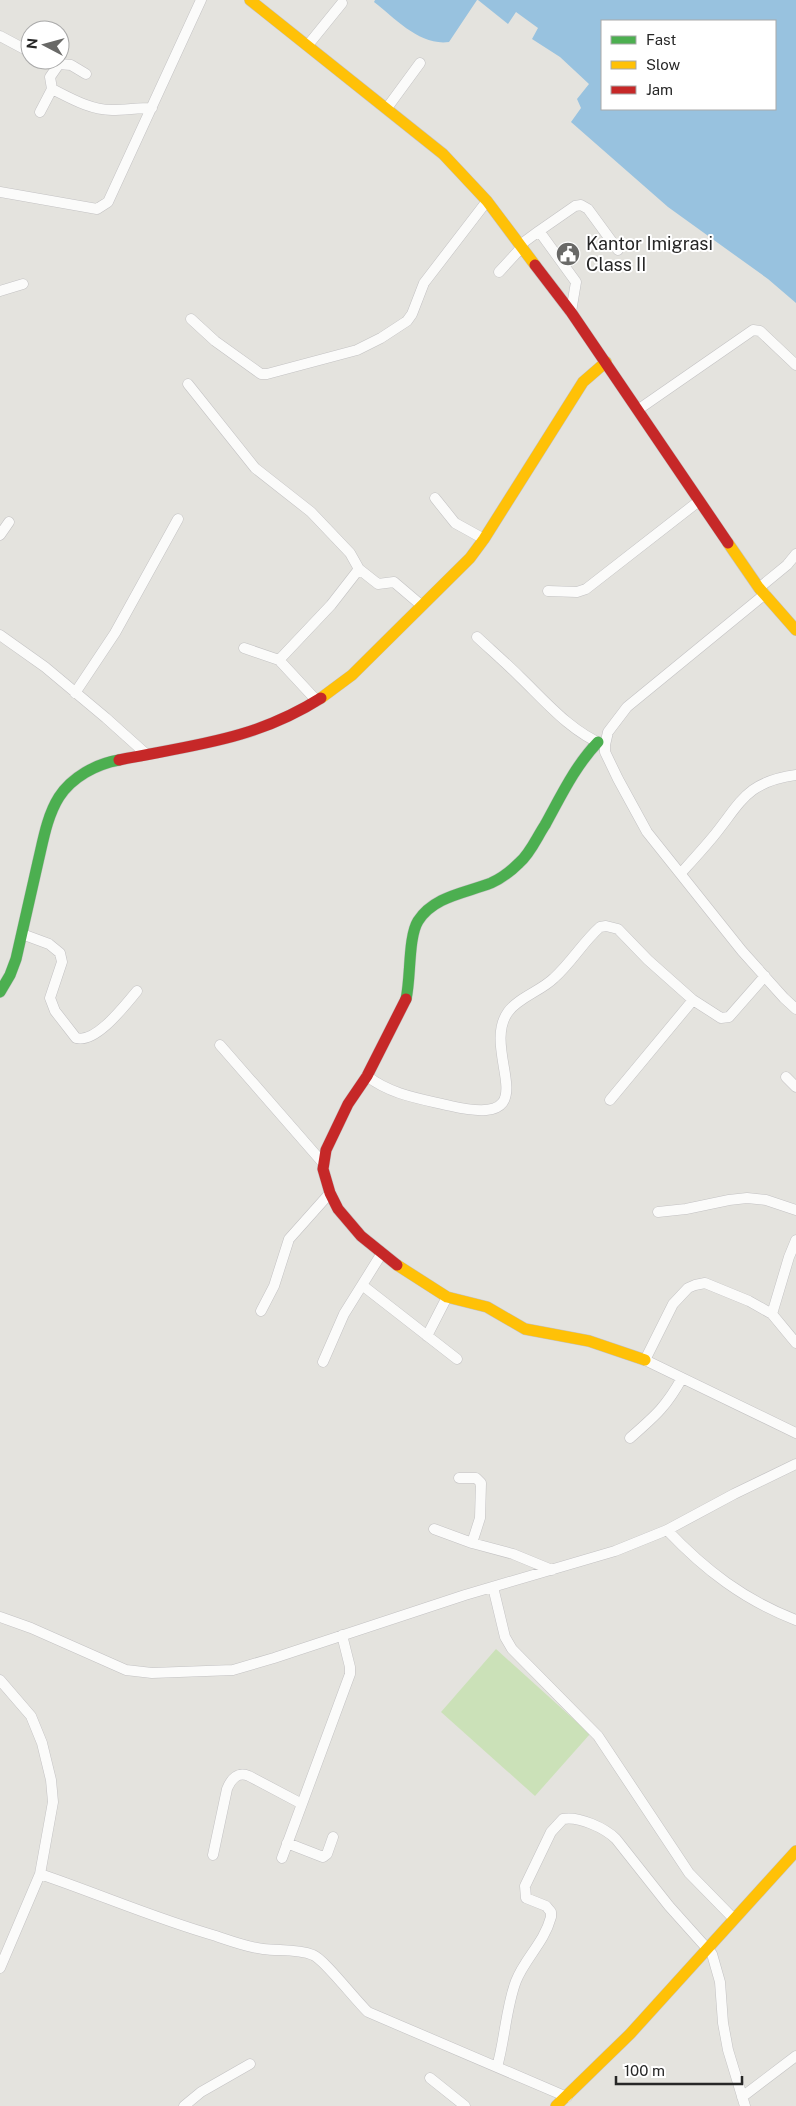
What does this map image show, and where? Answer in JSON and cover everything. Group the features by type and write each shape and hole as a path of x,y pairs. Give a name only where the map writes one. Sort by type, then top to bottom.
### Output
{"main road":[{"path":"250,0 443,154 487,201 572,312 762,591 796,630"},
{"path":"0,992 10,975 22,934 46,828 58,798 70,783 108,762 246,734 317,701 352,675 421,605 458,571 484,540 582,382 606,362"},
{"path":"601,744 583,758 536,840 520,863 493,882 442,900 428,908 418,921 414,930 408,995 367,1076 348,1104 326,1150 323,1163 330,1193 348,1223 382,1253 447,1297 487,1307 525,1330 589,1341 645,1360"},
{"path":"556,2106 630,2034 796,1851"}],"street":[{"path":"0,192 92,208 102,207 111,199 201,0"},
{"path":"308,46 342,3"},
{"path":"0,36 20,47"},
{"path":"387,108 420,63"},
{"path":"70,65 86,74"},
{"path":"40,112 52,88 50,77 54,70"},
{"path":"52,88 85,105 97,108 110,110 152,108"},
{"path":"191,319 215,341 261,374 356,350 381,338 407,321 412,314 424,283 487,201"},
{"path":"499,272 521,246 574,206 581,204 588,209 618,250"},
{"path":"539,232 576,282 572,312"},
{"path":"0,291 23,284"},
{"path":"639,409 753,330 760,330 796,365"},
{"path":"188,384 255,468 311,512 350,553 359,569 378,584 394,582 421,605"},
{"path":"435,498 455,523 484,540"},
{"path":"548,591 577,592 586,589 699,501"},
{"path":"75,693 115,633 178,519"},
{"path":"0,535 9,522"},
{"path":"601,744 626,707 762,591 796,554"},
{"path":"279,660 331,605 359,569"},
{"path":"0,635 45,667 145,753"},
{"path":"477,637 544,703 567,722 601,744 647,832 765,976 796,1009"},
{"path":"244,648 261,652 279,660 317,701"},
{"path":"681,873 712,838 746,794 772,780 796,775"},
{"path":"367,1076 375,1082 402,1094 467,1110 481,1112 492,1110 501,1103 508,1091 500,1040 501,1030 508,1012 553,980 572,961 593,933 606,926 618,929 648,960 694,1000 721,1018 729,1016 765,976"},
{"path":"22,934 49,944 60,953 62,962 50,998 55,1011 76,1038 87,1038 102,1028 137,991"},
{"path":"610,1100 694,1000"},
{"path":"220,1044 323,1163"},
{"path":"786,1077 796,1086"},
{"path":"261,1310 274,1286 289,1239 330,1193"},
{"path":"658,1212 747,1198 766,1200 796,1210"},
{"path":"772,1314 796,1240"},
{"path":"323,1362 344,1314 382,1253"},
{"path":"796,1343 772,1314 749,1300 705,1284 696,1284 688,1288 673,1304 645,1360 796,1432"},
{"path":"362,1285 457,1359"},
{"path":"427,1336 447,1297"},
{"path":"630,1438 659,1413 669,1401 682,1378"},
{"path":"0,1617 31,1628 126,1670 152,1673 233,1670 492,1587 615,1552 667,1530 734,1494 796,1464"},
{"path":"459,1478 476,1478 480,1482 480,1518 472,1543"},
{"path":"434,1529 472,1543 512,1554 552,1570"},
{"path":"667,1530 695,1560 731,1586 768,1609 796,1620"},
{"path":"492,1587 505,1637 512,1649 598,1736 689,1873 734,1920"},
{"path":"282,1858 350,1674 342,1635"},
{"path":"0,1680 31,1716 42,1743 51,1780 53,1802 40,1874 0,1968"},
{"path":"213,1856 227,1789 232,1780 239,1775 249,1776 302,1804"},
{"path":"497,2067 504,2042 512,1992 517,1978 541,1942 551,1917 551,1912 546,1906 526,1898 525,1886 551,1832 563,1819 578,1820 611,1835 669,1906 712,1954 718,1973 728,2050 744,2101 796,2056"},
{"path":"287,1844 323,1857 327,1854 333,1837"},
{"path":"40,1874 99,1894 135,1911 214,1936 262,1949 313,1955 321,1961 354,2000 368,2012 567,2097"},
{"path":"184,2106 201,2092 250,2064"},
{"path":"430,2078 465,2106"}],"green space":[{"path":"496,1649 590,1734 535,1796 441,1712"}],"water":[{"path":"375,0 477,0 449,42 438,42 418,36 409,30 374,2"},
{"path":"478,0 796,0 796,303 768,279 668,207 571,122 581,108 577,99 589,84 560,57 532,39 538,28 516,12 508,24"}],"traffic: fast":[{"path":"406,999 411,947 418,921 433,906 451,896 494,881 523,859 545,825 575,771 598,742"},
{"path":"0,992 10,975 16,959 48,820 55,804 64,790 85,772 119,760"}],"traffic: slow":[{"path":"250,0 443,154 487,201 535,265"},
{"path":"321,698 352,675 470,558 484,539 583,382 606,362"},
{"path":"728,543 759,588 796,630"},
{"path":"397,1265 447,1297 487,1307 525,1329 589,1341 645,1360"},
{"path":"556,2106 630,2034 796,1851"}],"traffic: jam":[{"path":"535,265 571,312 728,543"},
{"path":"119,760 198,745 248,732 296,712 321,698"},
{"path":"397,1265 361,1236 338,1209 330,1193 323,1169 326,1150 348,1104 367,1076 406,999"}],"place":[{"name":"Kantor Imigrasi Class II","path":"568,254"}]}
